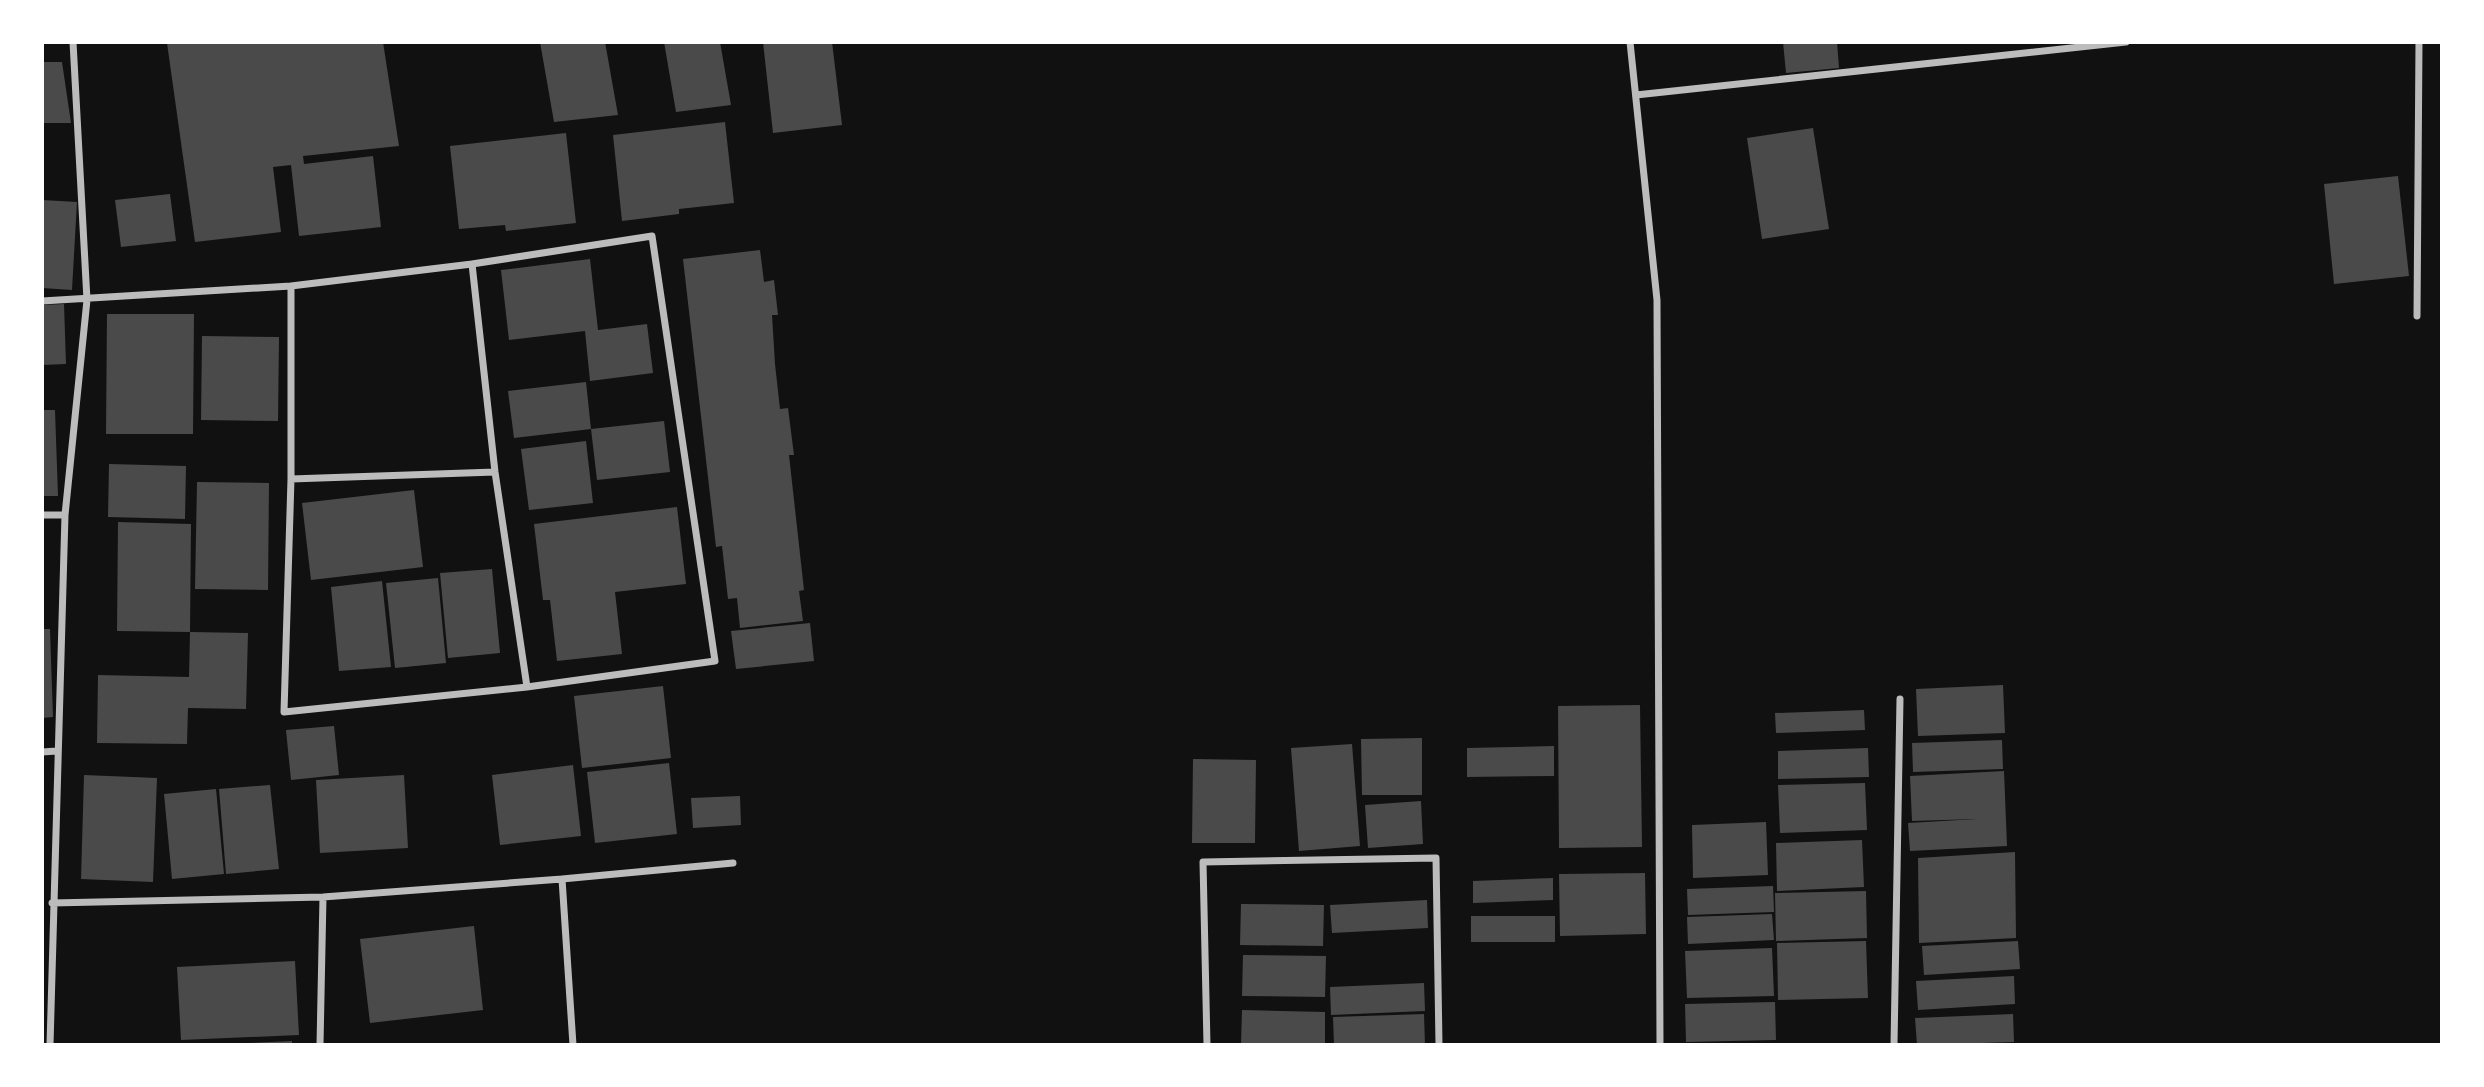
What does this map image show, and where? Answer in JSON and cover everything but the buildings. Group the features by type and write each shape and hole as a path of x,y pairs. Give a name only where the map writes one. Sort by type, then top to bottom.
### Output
{"street":[{"path":"50,1045 65,515 87,300 74,42"},
{"path":"1630,42 1657,300 1660,1045"},
{"path":"1636,95 2126,42"},
{"path":"2417,316 2419,42"},
{"path":"42,301 290,286 472,264 652,236 715,661 527,687 284,712 291,479 290,286"},
{"path":"472,264 495,472 527,687"},
{"path":"291,479 495,472"},
{"path":"42,515 65,515"},
{"path":"1894,1045 1900,699"},
{"path":"42,752 57,751"},
{"path":"1207,1045 1203,862 1436,858 1439,1045"},
{"path":"52,903 323,897 733,863"},
{"path":"562,879 573,1045"},
{"path":"320,1045 323,897"}]}
